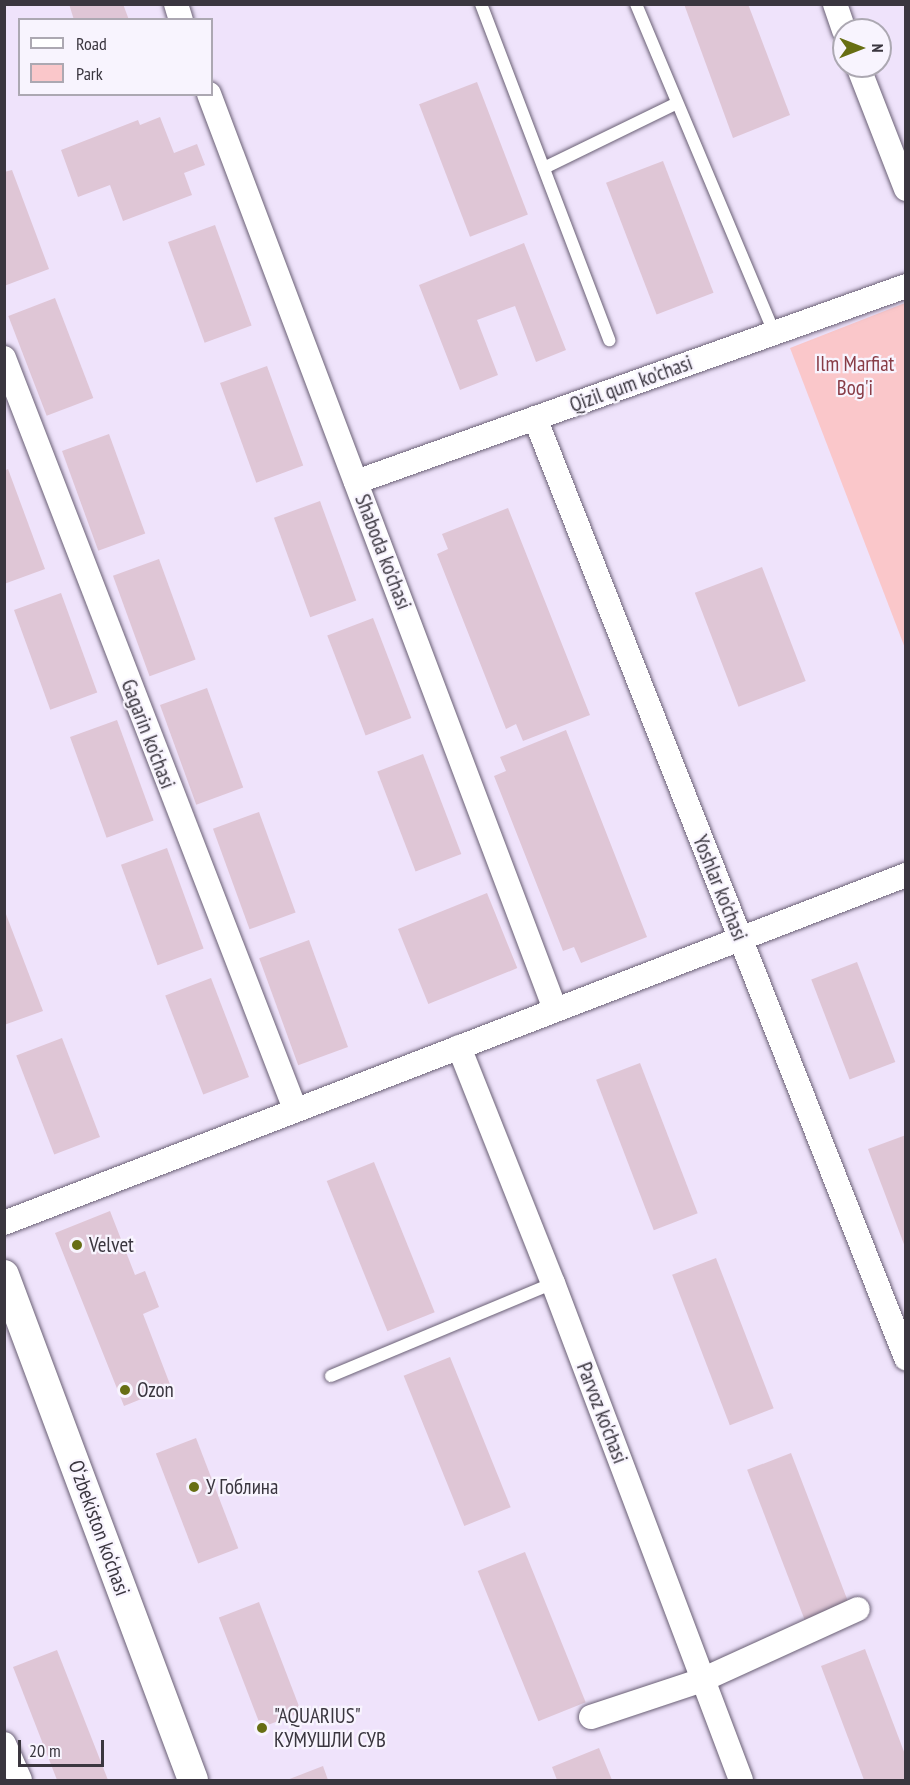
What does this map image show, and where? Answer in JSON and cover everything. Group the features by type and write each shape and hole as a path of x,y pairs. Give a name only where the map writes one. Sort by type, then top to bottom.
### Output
{"street":[{"path":"863,78 906,189"},
{"name":"Shaboda ko'chasi","path":"210,96 555,1009"},
{"name":"Qizil qum ko'chasi","path":"356,482 906,286"},
{"name":"Gagarin ko'chasi","path":"4,358 295,1109"},
{"name":"Yoshlar ko'chasi","path":"535,418 906,1358"},
{"path":"4,1224 295,1109 906,875"},
{"name":"Parvoz ko'chasi","path":"459,1047 554,1283 741,1780"},
{"name":"O‘zbekiston ko‘chasi","path":"4,1275 193,1780"},
{"path":"591,1717 702,1680 858,1609"},
{"path":"4,1744 20,1780"}],"lane":[{"path":"481,4 609,340"},
{"path":"636,4 774,333"},
{"path":"544,168 677,103"},
{"path":"331,1376 554,1283"}],"green space":[{"name":"Ilm Marfiat Bog'i","path":"905,303 905,648 790,348"}],"building":[{"path":"69,4 123,4 128,18 73,18"},
{"path":"684,4 748,4 790,115 733,138"},
{"path":"477,82 528,215 470,237 419,104"},
{"path":"160,117 174,153 197,144 205,165 184,173 192,195 123,221 110,185 78,197 61,150 138,120 140,125"},
{"path":"663,161 714,293 657,314 606,183"},
{"path":"12,170 49,269 4,286 4,172"},
{"path":"215,225 252,326 205,343 168,242"},
{"path":"524,243 566,350 536,362 515,306 477,320 498,375 460,390 419,285"},
{"path":"55,298 93,398 47,416 8,316"},
{"path":"267,366 303,466 256,483 220,383"},
{"path":"109,434 145,534 98,551 62,451"},
{"path":"8,469 45,569 4,584 4,471"},
{"path":"320,501 356,601 310,617 274,518"},
{"path":"508,508 590,715 523,741 516,724 506,729 437,554 448,549 442,534"},
{"path":"159,559 196,660 150,676 113,576"},
{"path":"762,567 806,681 739,707 695,593"},
{"path":"61,593 97,693 50,710 14,610"},
{"path":"373,618 411,718 366,735 327,636"},
{"path":"207,688 243,788 196,805 160,705"},
{"path":"117,720 154,821 107,838 70,737"},
{"path":"566,730 647,937 581,963 574,947 563,951 494,776 506,771 500,757"},
{"path":"423,754 461,854 416,871 377,772"},
{"path":"259,812 296,913 250,929 213,829"},
{"path":"167,848 204,949 158,965 121,865"},
{"path":"487,893 517,968 428,1004 398,929"},
{"path":"4,909 43,1011 4,1025"},
{"path":"309,940 348,1047 298,1065 259,958"},
{"path":"857,962 895,1062 850,1079 811,980"},
{"path":"211,978 249,1077 203,1095 165,996"},
{"path":"62,1038 100,1137 54,1155 16,1056"},
{"path":"640,1063 698,1213 654,1230 596,1080"},
{"path":"906,1135 906,1247 905,1247 868,1149"},
{"path":"374,1162 435,1312 387,1331 327,1181"},
{"path":"110,1211 135,1275 145,1271 159,1307 143,1314 171,1387 124,1406 55,1233"},
{"path":"716,1258 774,1408 730,1425 672,1275"},
{"path":"450,1357 511,1507 464,1526 404,1376"},
{"path":"196,1438 238,1548 198,1564 156,1453"},
{"path":"791,1453 849,1603 805,1620 747,1470"},
{"path":"525,1552 586,1702 538,1721 478,1571"},
{"path":"259,1602 301,1712 261,1728 219,1617"},
{"path":"865,1649 906,1757 906,1780 864,1780 821,1666"},
{"path":"57,1650 108,1780 57,1780 13,1667"},
{"path":"599,1748 612,1780 557,1780 552,1767"},
{"path":"323,1766 328,1780 287,1780"}],"place":[{"name":"Velvet","path":"77,1245"},
{"name":"Ozon","path":"125,1390"},
{"name":"У Гоблина","path":"194,1487"},
{"name":"\"AQUARIUS\" КУМУШЛИ СУВ","path":"262,1728"}]}
